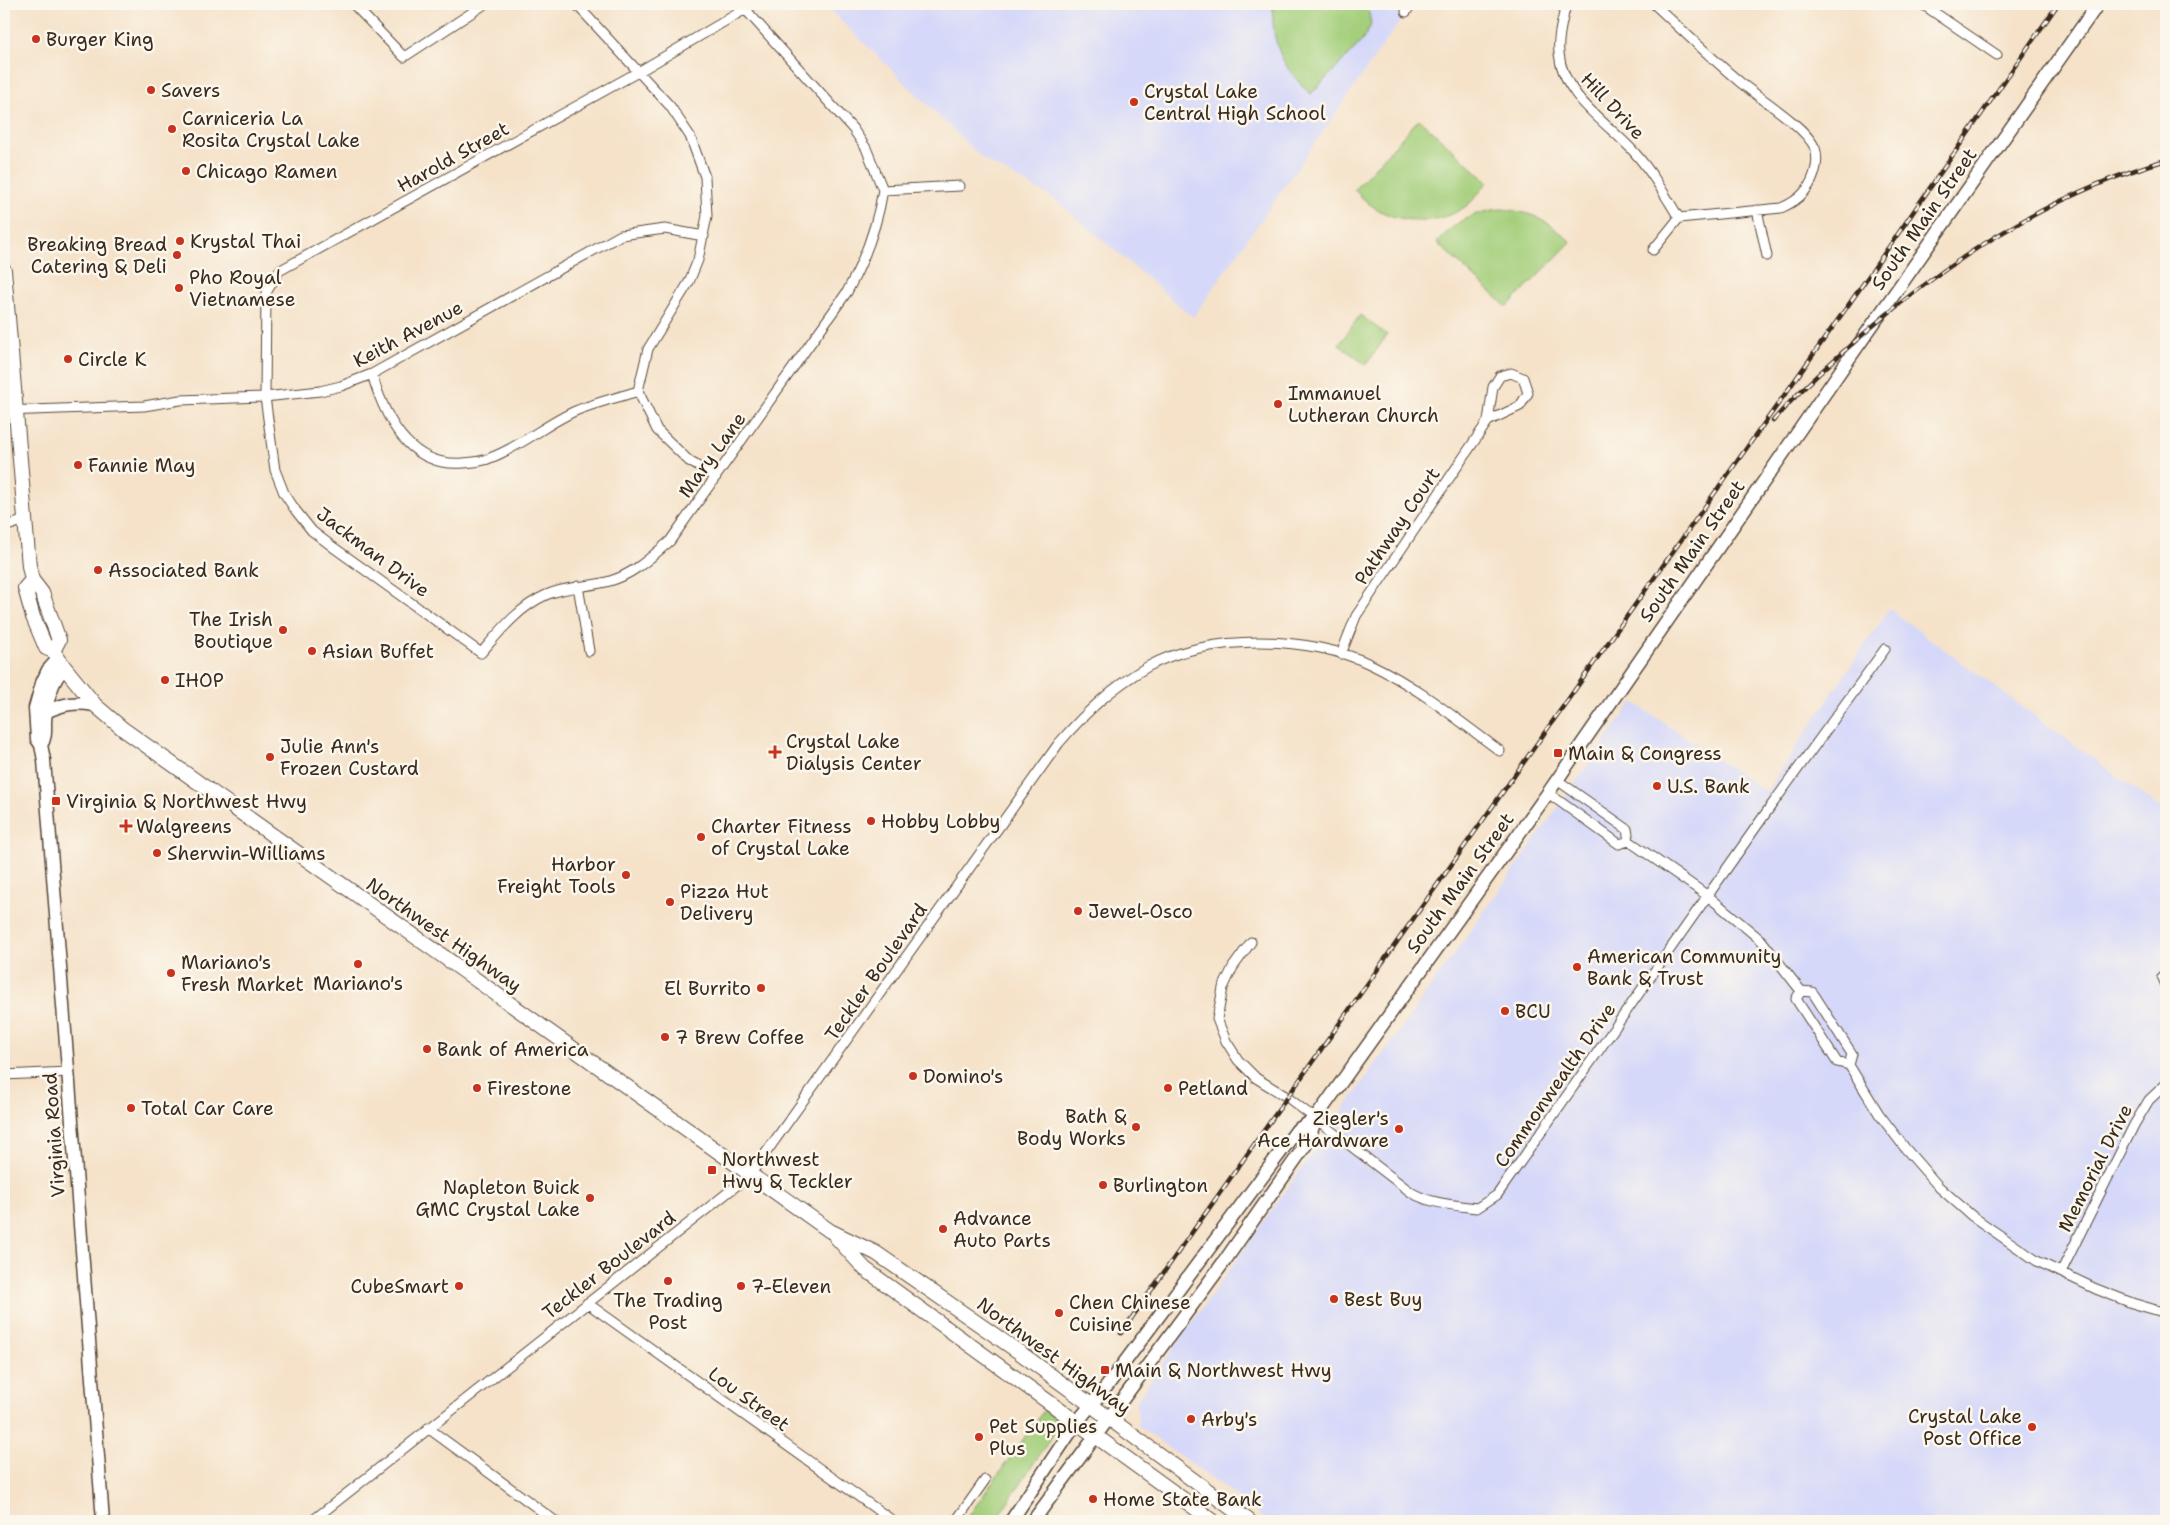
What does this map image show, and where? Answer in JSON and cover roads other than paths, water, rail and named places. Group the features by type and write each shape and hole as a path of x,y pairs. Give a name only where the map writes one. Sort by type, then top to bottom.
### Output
{"main road":[{"path":"4,270 10,410 32,580 42,593 59,640 59,659"},
{"name":"Northwest Highway","path":"59,659 95,705 148,748 830,1231 876,1253 1019,1352 1249,1521"},
{"name":"Northwest Highway","path":"830,1231 865,1269 1213,1521"}],"street":[{"path":"353,4 404,57 485,4"},
{"path":"576,4 640,71 670,106 690,136 700,160 707,193 708,216 698,260 689,282 648,349 638,391 657,430 689,461 716,477"},
{"path":"1406,12 1412,4"},
{"name":"Hill Drive","path":"1566,4 1559,53 1567,80 1579,96 1633,151 1652,174 1679,218"},
{"path":"1653,250 1679,218 1781,208 1791,204 1808,190 1814,177 1816,151 1800,128 1740,82 1654,4"},
{"path":"1922,4 1996,55"},
{"name":"South Main Street","path":"1011,1521 1077,1422 1107,1386 1297,1130 1314,1119 1548,793 1850,357 2098,4"},
{"path":"749,6 853,129 866,148 883,190 960,186"},
{"name":"Harold Street","path":"266,397 266,293 279,271 640,71 749,6"},
{"name":"Mary Lane","path":"481,653 527,605 547,594 578,586 610,581 638,568 670,541 847,292 862,265 879,213 883,190"},
{"path":"1757,210 1767,256"},
{"name":"Keith Avenue","path":"10,410 144,406 180,400 266,397 320,391 341,386 372,374 621,235 665,229 704,236"},
{"name":"Pathway Court","path":"1341,654 1356,616 1488,421 1494,387 1500,376 1511,373 1524,378 1528,393 1520,406 1488,421"},
{"path":"372,374 388,415 404,441 426,456 454,464 491,458 574,412 638,391"},
{"name":"Jackman Drive","path":"266,397 275,470 284,493 301,518 312,531 333,548 481,653"},
{"path":"4,526 25,520"},
{"path":"578,586 589,651"},
{"name":"Teckler Boulevard","path":"312,1521 750,1175 1025,788 1086,712 1116,687 1149,666 1184,653 1256,641 1294,643 1341,654 1371,664 1421,694 1500,751"},
{"name":"Commonwealth Drive","path":"1251,942 1233,967 1223,988 1217,1019 1226,1041 1238,1060 1256,1078 1287,1097 1412,1194 1422,1199 1476,1208 1497,1195 1885,648"},
{"name":"Virginia Road","path":"41,745 45,740 46,712 56,678 59,659"},
{"name":"Virginia Road","path":"59,659 48,670 37,696 35,708 36,739 41,745 44,760 103,1521"},
{"path":"46,712 71,702 95,705"},
{"path":"1557,780 1627,829 1629,841 1708,896 1762,941 1801,990 1812,992 1852,1054 1849,1065"},
{"path":"1548,793 1619,844 1629,841"},
{"path":"2162,976 2166,985"},
{"path":"1801,990 1796,999 1837,1062 1849,1065 1884,1121 1938,1186 1972,1216 2037,1260 2132,1304 2166,1313"},
{"path":"4,1075 68,1072"},
{"name":"Memorial Drive","path":"2061,1272 2134,1125 2148,1100 2166,1084"},
{"name":"South Main Street","path":"1033,1521 1226,1259 1309,1140 1314,1119"},
{"name":"Lou Street","path":"587,1303 893,1521"},
{"path":"428,1428 555,1521"},
{"path":"956,1521 985,1480"}],"railway":[{"path":"1121,1333 1847,307 2058,4"},
{"path":"1773,421 1801,391 1852,344 1887,314 1960,259 2039,212 2080,192 2166,160"}],"place":[{"name":"Burger King","path":"36,39"},
{"name":"Savers","path":"151,90"},
{"name":"Crystal Lake Central High School","path":"1134,102"},
{"name":"Carniceria La Rosita Crystal Lake","path":"172,129"},
{"name":"Chicago Ramen","path":"186,171"},
{"name":"Krystal Thai","path":"180,241"},
{"name":"Breaking Bread Catering & Deli","path":"177,255"},
{"name":"Pho Royal Vietnamese","path":"179,288"},
{"name":"Circle K","path":"68,359"},
{"name":"Immanuel Lutheran Church","path":"1278,404"},
{"name":"Fannie May","path":"78,465"},
{"name":"Associated Bank","path":"98,570"},
{"name":"The Irish Boutique","path":"283,630"},
{"name":"Asian Buffet","path":"312,651"},
{"name":"IHOP","path":"165,680"},
{"name":"Crystal Lake Dialysis Center","path":"775,752"},
{"name":"Main & Congress","path":"1558,753"},
{"name":"Julie Ann's Frozen Custard","path":"270,757"},
{"name":"U.S. Bank","path":"1657,786"},
{"name":"Virginia & Northwest Hwy","path":"56,801"},
{"name":"Hobby Lobby","path":"871,821"},
{"name":"Walgreens","path":"126,826"},
{"name":"Charter Fitness of Crystal Lake","path":"701,837"},
{"name":"Sherwin-Williams","path":"157,853"},
{"name":"Harbor Freight Tools","path":"626,875"},
{"name":"Pizza Hut Delivery","path":"670,902"},
{"name":"Jewel-Osco","path":"1078,911"},
{"name":"Mariano's","path":"358,964"},
{"name":"American Community Bank & Trust","path":"1577,967"},
{"name":"Mariano's Fresh Market","path":"171,973"},
{"name":"El Burrito","path":"761,988"},
{"name":"BCU","path":"1505,1011"},
{"name":"7 Brew Coffee","path":"665,1037"},
{"name":"Bank of America","path":"427,1049"},
{"name":"Domino's","path":"913,1076"},
{"name":"Firestone","path":"477,1088"},
{"name":"Petland","path":"1168,1088"},
{"name":"Total Car Care","path":"131,1108"},
{"name":"Bath & Body Works","path":"1136,1127"},
{"name":"Ziegler's Ace Hardware","path":"1399,1129"},
{"name":"Northwest Hwy & Teckler","path":"712,1170"},
{"name":"Burlington","path":"1103,1185"},
{"name":"Napleton Buick GMC Crystal Lake","path":"590,1198"},
{"name":"Advance Auto Parts","path":"943,1229"},
{"name":"The Trading Post","path":"668,1281"},
{"name":"CubeSmart","path":"459,1286"},
{"name":"7-Eleven","path":"741,1286"},
{"name":"Best Buy","path":"1334,1299"},
{"name":"Chen Chinese Cuisine","path":"1059,1313"},
{"name":"Main & Northwest Hwy","path":"1105,1370"},
{"name":"Arby's","path":"1191,1419"},
{"name":"Crystal Lake Post Office","path":"2032,1427"},
{"name":"Pet Supplies Plus","path":"979,1437"},
{"name":"Home State Bank","path":"1093,1499"}]}
